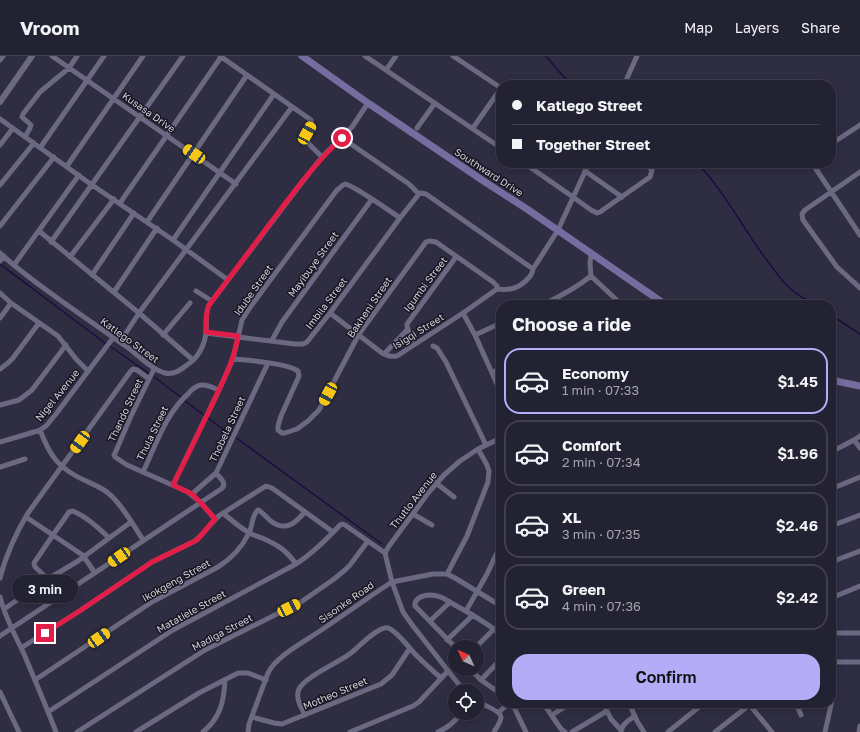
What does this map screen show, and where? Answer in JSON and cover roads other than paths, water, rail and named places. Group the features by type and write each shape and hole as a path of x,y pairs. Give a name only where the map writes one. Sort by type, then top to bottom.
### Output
{"main road":[{"name":"Southward Drive","path":"302,56 368,103 558,230 659,300"},
{"path":"836,381 860,386"}],"street":[{"path":"0,60 3,56"},
{"path":"0,102 32,56"},
{"name":"Kusasa Drive","path":"52,56 236,184"},
{"path":"25,137 31,125 23,118 23,114 40,92 69,68 76,56"},
{"path":"40,148 104,56"},
{"path":"67,166 143,56"},
{"path":"51,242 183,56"},
{"path":"365,56 496,144"},
{"path":"386,70 396,56"},
{"path":"454,56 496,85"},
{"path":"626,80 637,56"},
{"path":"120,203 221,57 311,120 312,125 307,133 306,139 308,144 322,157"},
{"path":"147,222 247,75"},
{"path":"173,240 274,94"},
{"path":"473,128 496,95"},
{"name":"Katlego Street","path":"2,254 14,265 80,315 120,342 154,369 170,374 187,366 202,348 206,332 206,313 209,305 298,187 322,157 352,127 368,103"},
{"path":"417,128 435,103"},
{"path":"120,342 139,313 292,107"},
{"path":"0,119 92,185 157,228 228,280"},
{"path":"836,141 860,125"},
{"path":"0,145 13,128"},
{"path":"342,138 409,184 419,194 426,194 534,269"},
{"path":"0,185 34,143"},
{"path":"0,226 54,157"},
{"path":"531,168 597,213 650,177 652,170 650,168"},
{"path":"497,289 510,289 517,287 528,279 533,273 558,230 586,168"},
{"path":"816,168 860,235"},
{"path":"585,171 622,197"},
{"path":"860,172 805,210 802,214 802,217 834,264 843,274 860,288"},
{"path":"14,265 78,175"},
{"name":"Idube Street","path":"173,485 233,359 242,320 246,314 337,190 343,185 348,185 372,199"},
{"name":"Imbila Street","path":"206,332 295,344 303,344 307,342 419,194"},
{"path":"70,257 114,199"},
{"path":"372,199 400,218"},
{"name":"Mayibuye Street","path":"272,340 282,322 372,199"},
{"path":"92,275 134,213"},
{"path":"114,292 157,228"},
{"path":"39,231 114,292 193,360"},
{"name":"Bakheni Street","path":"233,359 292,367 298,370 299,376 278,426 278,430 280,432 285,433 297,429 319,410 359,334 426,242 429,240 436,242 494,282 497,289"},
{"path":"591,253 591,276 616,300"},
{"path":"0,261 2,254"},
{"name":"Igumbi Street","path":"408,329 406,326 409,321 456,257"},
{"path":"553,300 577,287 591,276"},
{"name":"Isigqi Street","path":"330,313 384,354 394,357 464,313 497,289"},
{"path":"196,291 212,301"},
{"path":"0,293 58,336 76,359 88,371"},
{"path":"0,318 12,303"},
{"path":"163,335 190,303"},
{"path":"464,313 496,381"},
{"path":"0,369 13,358 39,323"},
{"path":"475,335 496,325"},
{"path":"384,354 408,329 417,343"},
{"name":"Nigel Avenue","path":"0,442 40,430 50,421 113,338"},
{"path":"0,405 19,400 32,390 66,345"},
{"path":"434,346 446,362 486,445"},
{"name":"Thobela Street","path":"192,494 216,473 268,363"},
{"path":"0,578 8,553 26,517 130,372 133,369 137,370 149,379"},
{"name":"Thando Street","path":"154,369 114,455 127,465 192,494 215,519"},
{"path":"492,373 496,370"},
{"name":"Thula Street","path":"144,472 168,418 175,406 189,392 198,386 206,385 219,390"},
{"path":"40,430 53,457 62,467 72,474 107,491 117,502 143,540"},
{"path":"837,449 860,436"},
{"name":"Thutlo Avenue","path":"385,553 436,483 460,461 478,449 496,440"},
{"path":"854,440 860,448"},
{"path":"478,449 489,471 488,482 467,536 447,574 496,603"},
{"path":"0,466 25,459"},
{"path":"0,636 224,487 224,483 216,473"},
{"path":"836,487 860,477"},
{"path":"436,483 454,497"},
{"path":"21,648 152,562 197,540 215,519 266,486 272,488 333,532"},
{"name":"Ikokgeng Street","path":"35,680 152,602 222,565 231,557 249,533 255,514 258,510 273,522 284,526 289,526 295,522 305,512"},
{"path":"48,579 35,567 34,564 53,534 70,512 73,511 91,521 109,538"},
{"path":"223,513 249,533 269,541 281,548 296,564"},
{"path":"413,514 432,525"},
{"path":"836,524 860,515"},
{"path":"26,517 84,556 95,574"},
{"path":"4,609 48,579 72,565 131,522"},
{"name":"Matatiele Street","path":"48,712 173,630 296,564 310,555 340,525 345,524 368,541"},
{"path":"350,732 413,706 419,702 448,671 403,612 392,582 385,553 368,541"},
{"name":"Madiga Street","path":"77,732 205,650 301,602 334,579 350,565 368,541"},
{"path":"836,560 860,551"},
{"path":"466,611 496,556"},
{"name":"Sisonke Road","path":"248,732 249,724 270,668 279,659 392,582 433,574 447,574"},
{"path":"836,596 860,586"},
{"path":"473,615 447,640 415,606 414,602 424,596 433,595 450,602 473,615 494,629 483,640"},
{"path":"0,597 11,628 35,680 56,732"},
{"path":"430,621 450,602"},
{"path":"305,715 297,697 298,691 303,684 318,673 350,654 378,630 386,628 391,629 441,678"},
{"path":"836,633 860,633"},
{"name":"Motheo Street","path":"252,717 274,724 282,724 381,684 392,675 410,648"},
{"path":"836,662 860,662"},
{"path":"481,680 496,664"},
{"path":"136,732 199,694 238,673 243,672 253,674 266,680"},
{"path":"452,676 458,684"},
{"path":"477,676 496,690"},
{"path":"203,732 213,722 220,710 224,696 225,680"},
{"path":"0,692 19,732"},
{"path":"484,705 499,712 502,716 494,732"},
{"path":"499,712 503,708"},
{"path":"514,708 526,732"},
{"path":"547,708 564,732"},
{"path":"552,715 563,708"},
{"path":"605,708 621,731 623,726 635,716"},
{"path":"631,708 644,732"},
{"path":"668,732 698,708"},
{"path":"715,732 745,708"},
{"path":"753,708 772,732"},
{"path":"798,708 800,715"},
{"path":"825,732 830,708"},
{"path":"572,732 607,712"},
{"path":"438,732 455,720"},
{"path":"859,732 860,726"}],"waterway":[{"path":"546,56 567,80"},
{"path":"702,168 718,188 762,254 781,279 786,285 807,300"},
{"path":"0,264 105,343 150,374"},
{"path":"836,318 860,334"},
{"path":"153,376 182,398"},
{"path":"185,401 231,435"},
{"path":"235,437 382,544"}]}
